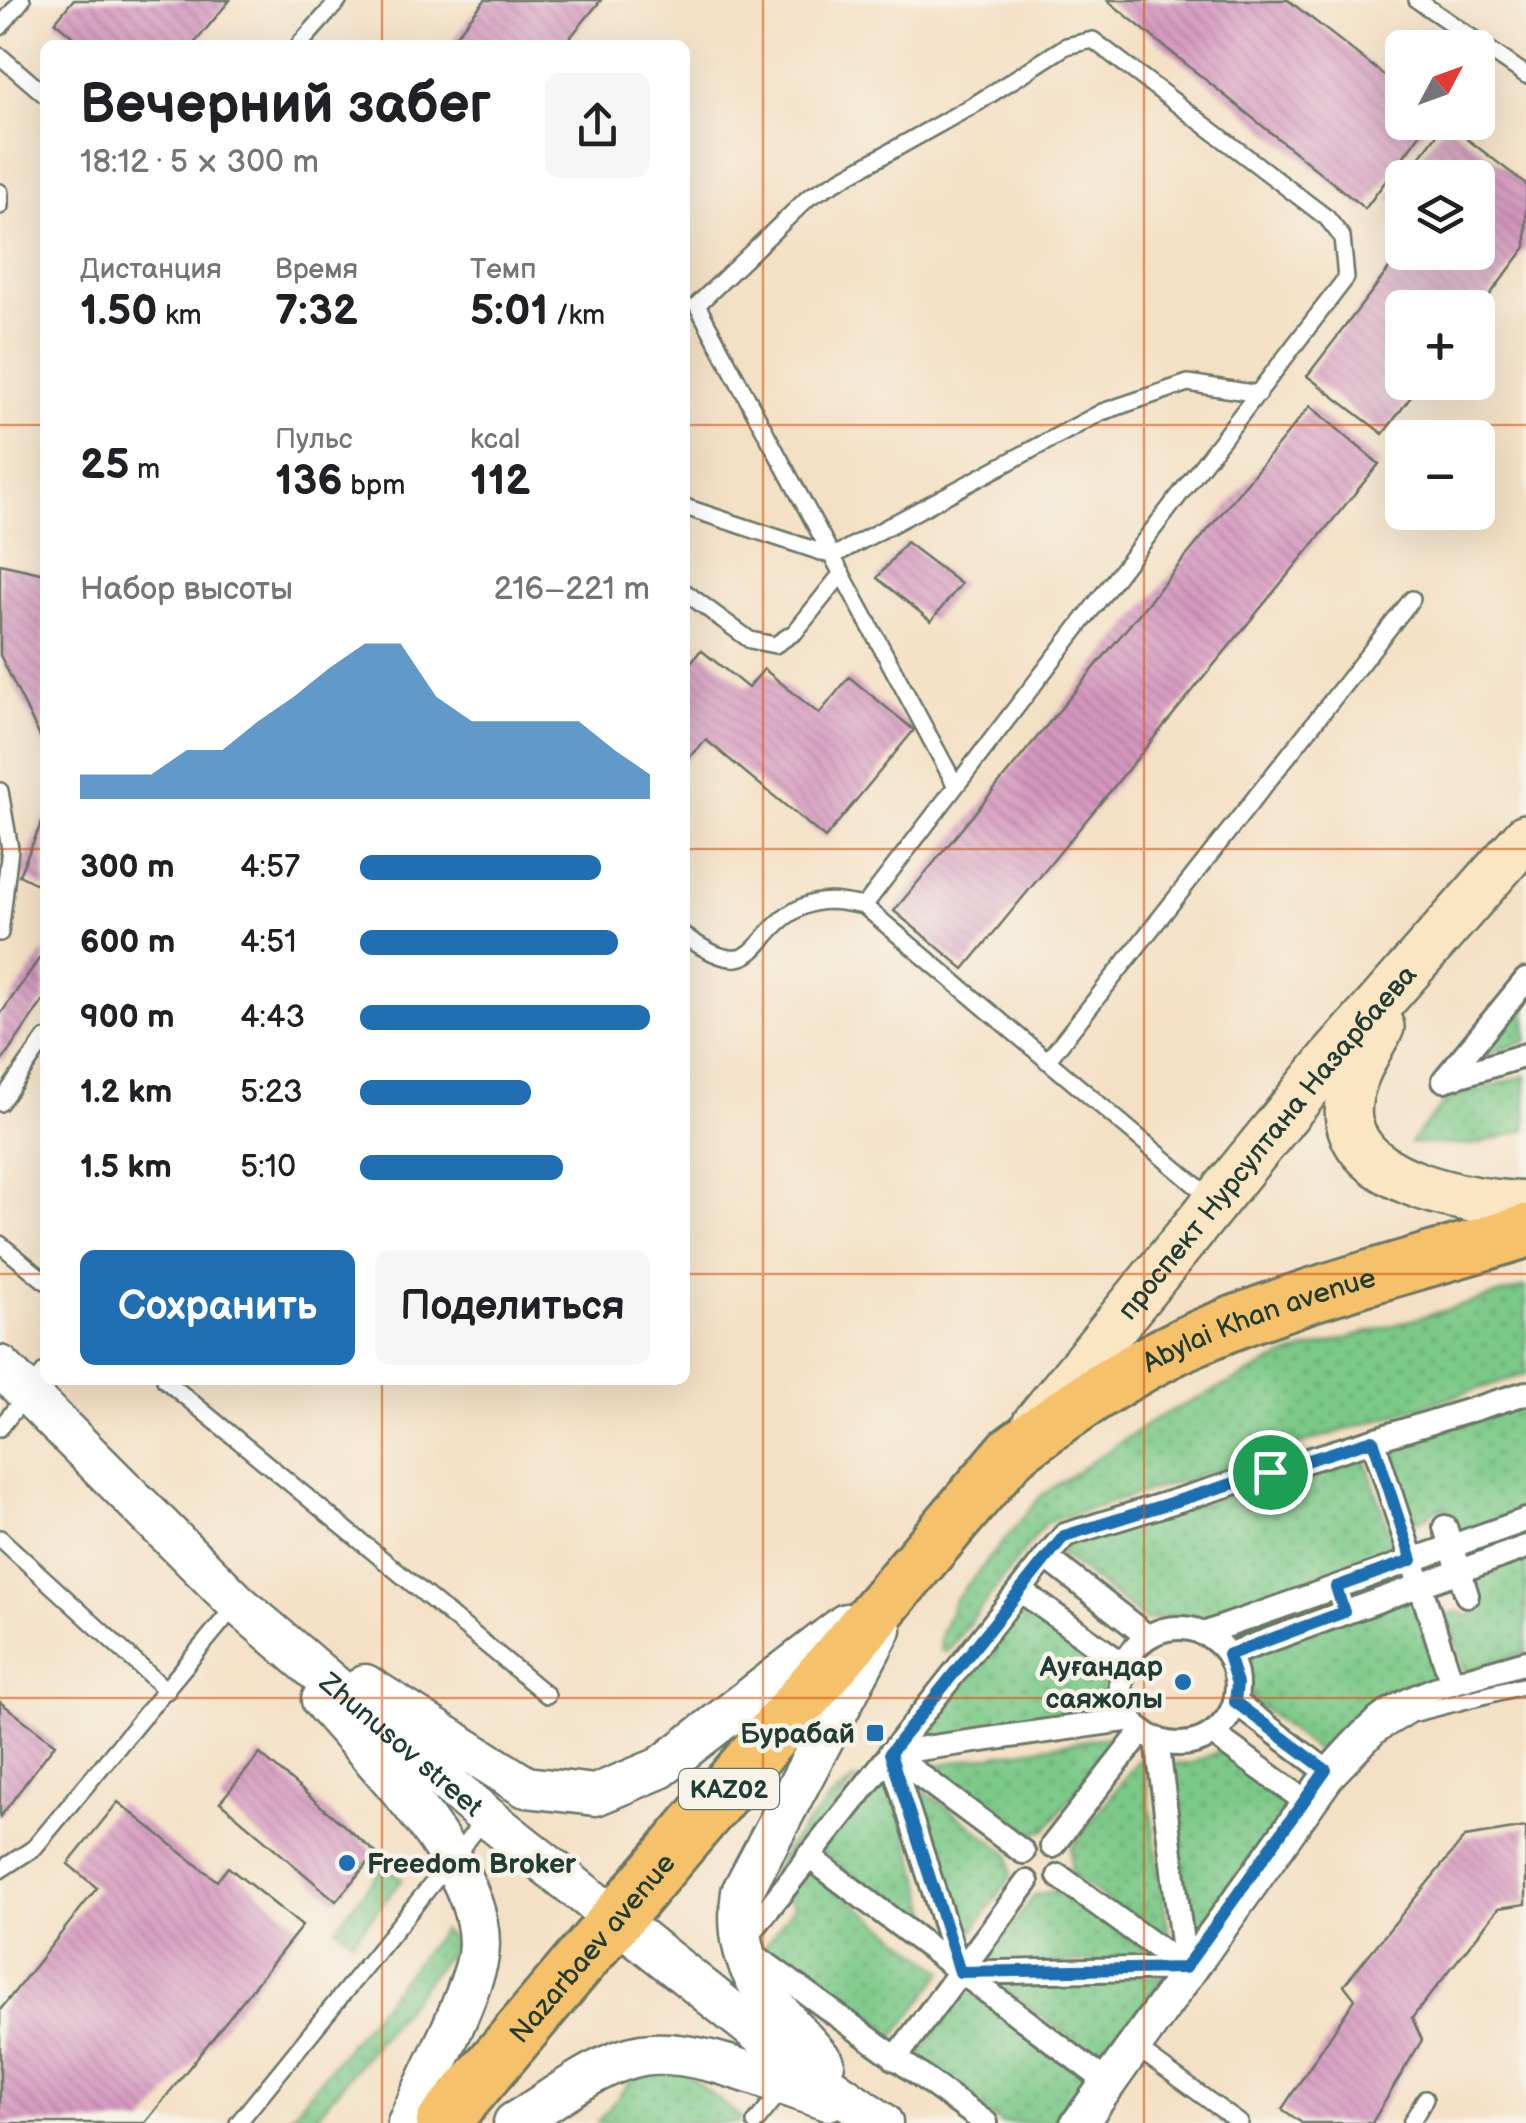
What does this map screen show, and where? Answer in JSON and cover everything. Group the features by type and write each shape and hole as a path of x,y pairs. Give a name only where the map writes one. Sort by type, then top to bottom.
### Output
{"highway":[{"name":"Abylai Khan avenue","path":"1012,1452 1068,1411 1184,1344 1240,1321 1526,1231"},
{"name":"Nazarbaev avenue","path":"443,2123 1012,1452"}],"main road":[{"name":"проспект Нурсултана Назарбаева","path":"1012,1452 1332,1058 1410,974 1526,837"},
{"path":"1410,974 1356,1073 1350,1122 1381,1164 1408,1181 1469,1202 1526,1205"}],"street":[{"path":"1526,980 1444,1080 1526,1056"},
{"name":"Zhunusov street","path":"24,1377 244,1608 486,1817 616,1920 792,2076"},
{"path":"746,1936 1064,1536 1526,1393"},
{"path":"1373,1440 1452,1683"},
{"path":"1228,1655 1525,1547 1521,1522 1403,1530"},
{"path":"1203,1634 1412,1560 1444,1530"},
{"path":"1431,1616 1464,1600 1444,1530"},
{"path":"1046,1558 1148,1637"},
{"path":"1375,1573 1384,1596"},
{"path":"244,1608 526,1788 582,1796 606,1793 660,1768 908,1576"},
{"path":"873,2117 759,1987 746,1936 742,1892 908,1576"},
{"path":"1336,1587 1344,1612"},
{"path":"1020,1590 1124,1666"},
{"path":"1068,1625 1091,1593"},
{"path":"1295,1601 1304,1626"},
{"path":"244,1608 453,1858 478,1912 479,1952 408,2123"},
{"path":"1252,1616 1260,1643"},
{"path":"890,1753 1144,1730 1176,1744 1213,1734 1235,1702 1237,1684 1228,1655 1203,1634 1181,1628 1148,1637 1124,1666 1121,1684 1144,1730 1191,1972"},
{"path":"1072,2123 1191,1972 1326,1770 1374,1718 1404,1698 1526,1662"},
{"path":"1235,1702 1326,1770"},
{"path":"1052,1846 1144,1730"},
{"path":"1213,1734 1304,1800"},
{"path":"1256,1764 1278,1734"},
{"path":"890,1753 1023,1852"},
{"path":"890,1753 960,1972"},
{"path":"1038,1843 1052,1846 1062,1865 1059,1876 1045,1886 1028,1882 1018,1868 1023,1852 1038,1843"},
{"path":"808,1856 1104,2080"},
{"path":"1059,1876 1191,1972"},
{"path":"894,2060 1028,1882"},
{"path":"746,1936 894,2060 986,2123"},
{"path":"960,1972 1191,1972"},
{"path":"514,2123 603,2070 642,2055 686,2056 792,2076 873,2117"}],"lane":[{"path":"0,27 22,0"},
{"path":"303,40 339,0"},
{"path":"1418,0 1526,75"},
{"path":"690,313 809,197 977,103 1066,46 1093,40 1327,218 1342,238 1346,278 864,906"},
{"path":"0,56 40,91"},
{"path":"0,192 0,206"},
{"path":"697,304 956,786"},
{"path":"690,509 833,556 1102,412 1188,383 1259,394"},
{"path":"690,596 750,640 775,646 795,632 842,573"},
{"path":"1047,1061 1412,599"},
{"path":"0,791 10,849 0,933"},
{"path":"690,939 721,958 735,958 762,945 801,907 834,901 864,906 1216,1202"},
{"path":"0,1103 40,1046"},
{"path":"0,1244 40,1278"},
{"path":"0,1428 24,1377"},
{"path":"171,1385 548,1694"},
{"path":"0,1538 168,1691"},
{"path":"0,1870 34,1848 244,1608"},
{"path":"1092,2123 1191,1972 1337,1778 1379,1734 1412,1714 1526,1685"},
{"path":"238,2123 486,1817"},
{"path":"1142,2052 1240,2123"},
{"path":"755,2123 792,2076"},
{"path":"1411,2123 1426,2099"}],"green space":[{"path":"1526,994 1526,1042 1474,1058"},
{"path":"1526,1076 1526,1130 1473,1145 1410,1143 1447,1099"},
{"path":"1526,1287 1526,1374 1045,1523 947,1652 940,1650 941,1633 955,1600 1042,1495 1155,1419 1286,1356"},
{"path":"1526,1403 1526,1513 1453,1539 1455,1520 1448,1509 1440,1508 1415,1523 1390,1447"},
{"path":"1364,1455 1397,1557 1213,1623 1182,1615 1146,1621 1058,1552 1066,1545"},
{"path":"1526,1553 1526,1653 1465,1671 1446,1615 1458,1611 1469,1616 1481,1607 1481,1599 1464,1576"},
{"path":"1410,1593 1439,1680 1328,1760 1252,1700 1244,1656"},
{"path":"1019,1600 1106,1666 1106,1713 906,1742"},
{"path":"1118,1735 1046,1830 1020,1837 922,1767"},
{"path":"1220,1751 1293,1803 1191,1942 1170,1764 1192,1763"},
{"path":"1142,1755 1171,1947 1071,1874 1071,1849"},
{"path":"887,1767 940,1945 820,1851"},
{"path":"858,1778 771,1889 779,1862 804,1827"},
{"path":"910,1780 1009,1854 1011,1877 961,1948"},
{"path":"385,1865 402,1879 353,1940 336,1927"},
{"path":"807,1867 944,1971 888,2045 762,1949 795,1905 785,1896"},
{"path":"1059,1890 1159,1959 983,1966 1035,1895"},
{"path":"442,1930 457,1943 311,2123 285,2123"},
{"path":"1165,1975 1101,2059 992,1982"},
{"path":"966,1989 1090,2077 1057,2123 1001,2123 915,2061"},
{"path":"656,2050 741,2118 737,2123 597,2123"}],"building":[{"path":"73,0 230,0 197,40 77,40 55,22"},
{"path":"485,0 601,0 568,40 452,40"},
{"path":"1107,0 1288,0 1385,76 1385,140 1416,140 1401,160 1385,160 1385,182 1365,209"},
{"path":"1433,140 1468,140 1495,160 1418,160"},
{"path":"1495,160 1526,184 1526,247 1494,290 1385,290 1385,400 1408,400 1394,420 1385,420 1383,434 1307,376 1388,270 1495,270"},
{"path":"1310,406 1379,464 964,969 894,911"},
{"path":"906,542 961,584 931,621 877,578"},
{"path":"0,564 40,573 40,737 0,655"},
{"path":"701,650 748,688 764,669 819,714 849,677 914,730 825,838 706,740 690,756 692,661"},
{"path":"40,827 40,886 19,875"},
{"path":"40,957 40,1005 0,1064 0,1015"},
{"path":"0,1702 55,1744 0,1817"},
{"path":"260,1754 376,1853 336,1901 220,1802"},
{"path":"118,1802 217,1881 228,1867 302,1926 145,2123 0,2123 0,2010 97,1888 68,1864"},
{"path":"1526,1827 1526,1904 1499,1908 1412,2018 1422,2040 1372,2123 1302,2123 1282,2109 1355,1999 1344,1985 1465,1837"}],"place":[{"name":"Ауғандар саяжолы","path":"1183,1682"},
{"name":"Бурабай","path":"875,1733"},
{"name":"Freedom Broker","path":"347,1863"}],"route":[{"path":"1373,1440 1412,1560 1336,1587 1344,1612 1228,1655 1237,1684 1235,1702 1326,1770 1185,1968 960,1972 890,1753 1064,1536 1270,1472 1373,1440"}]}
